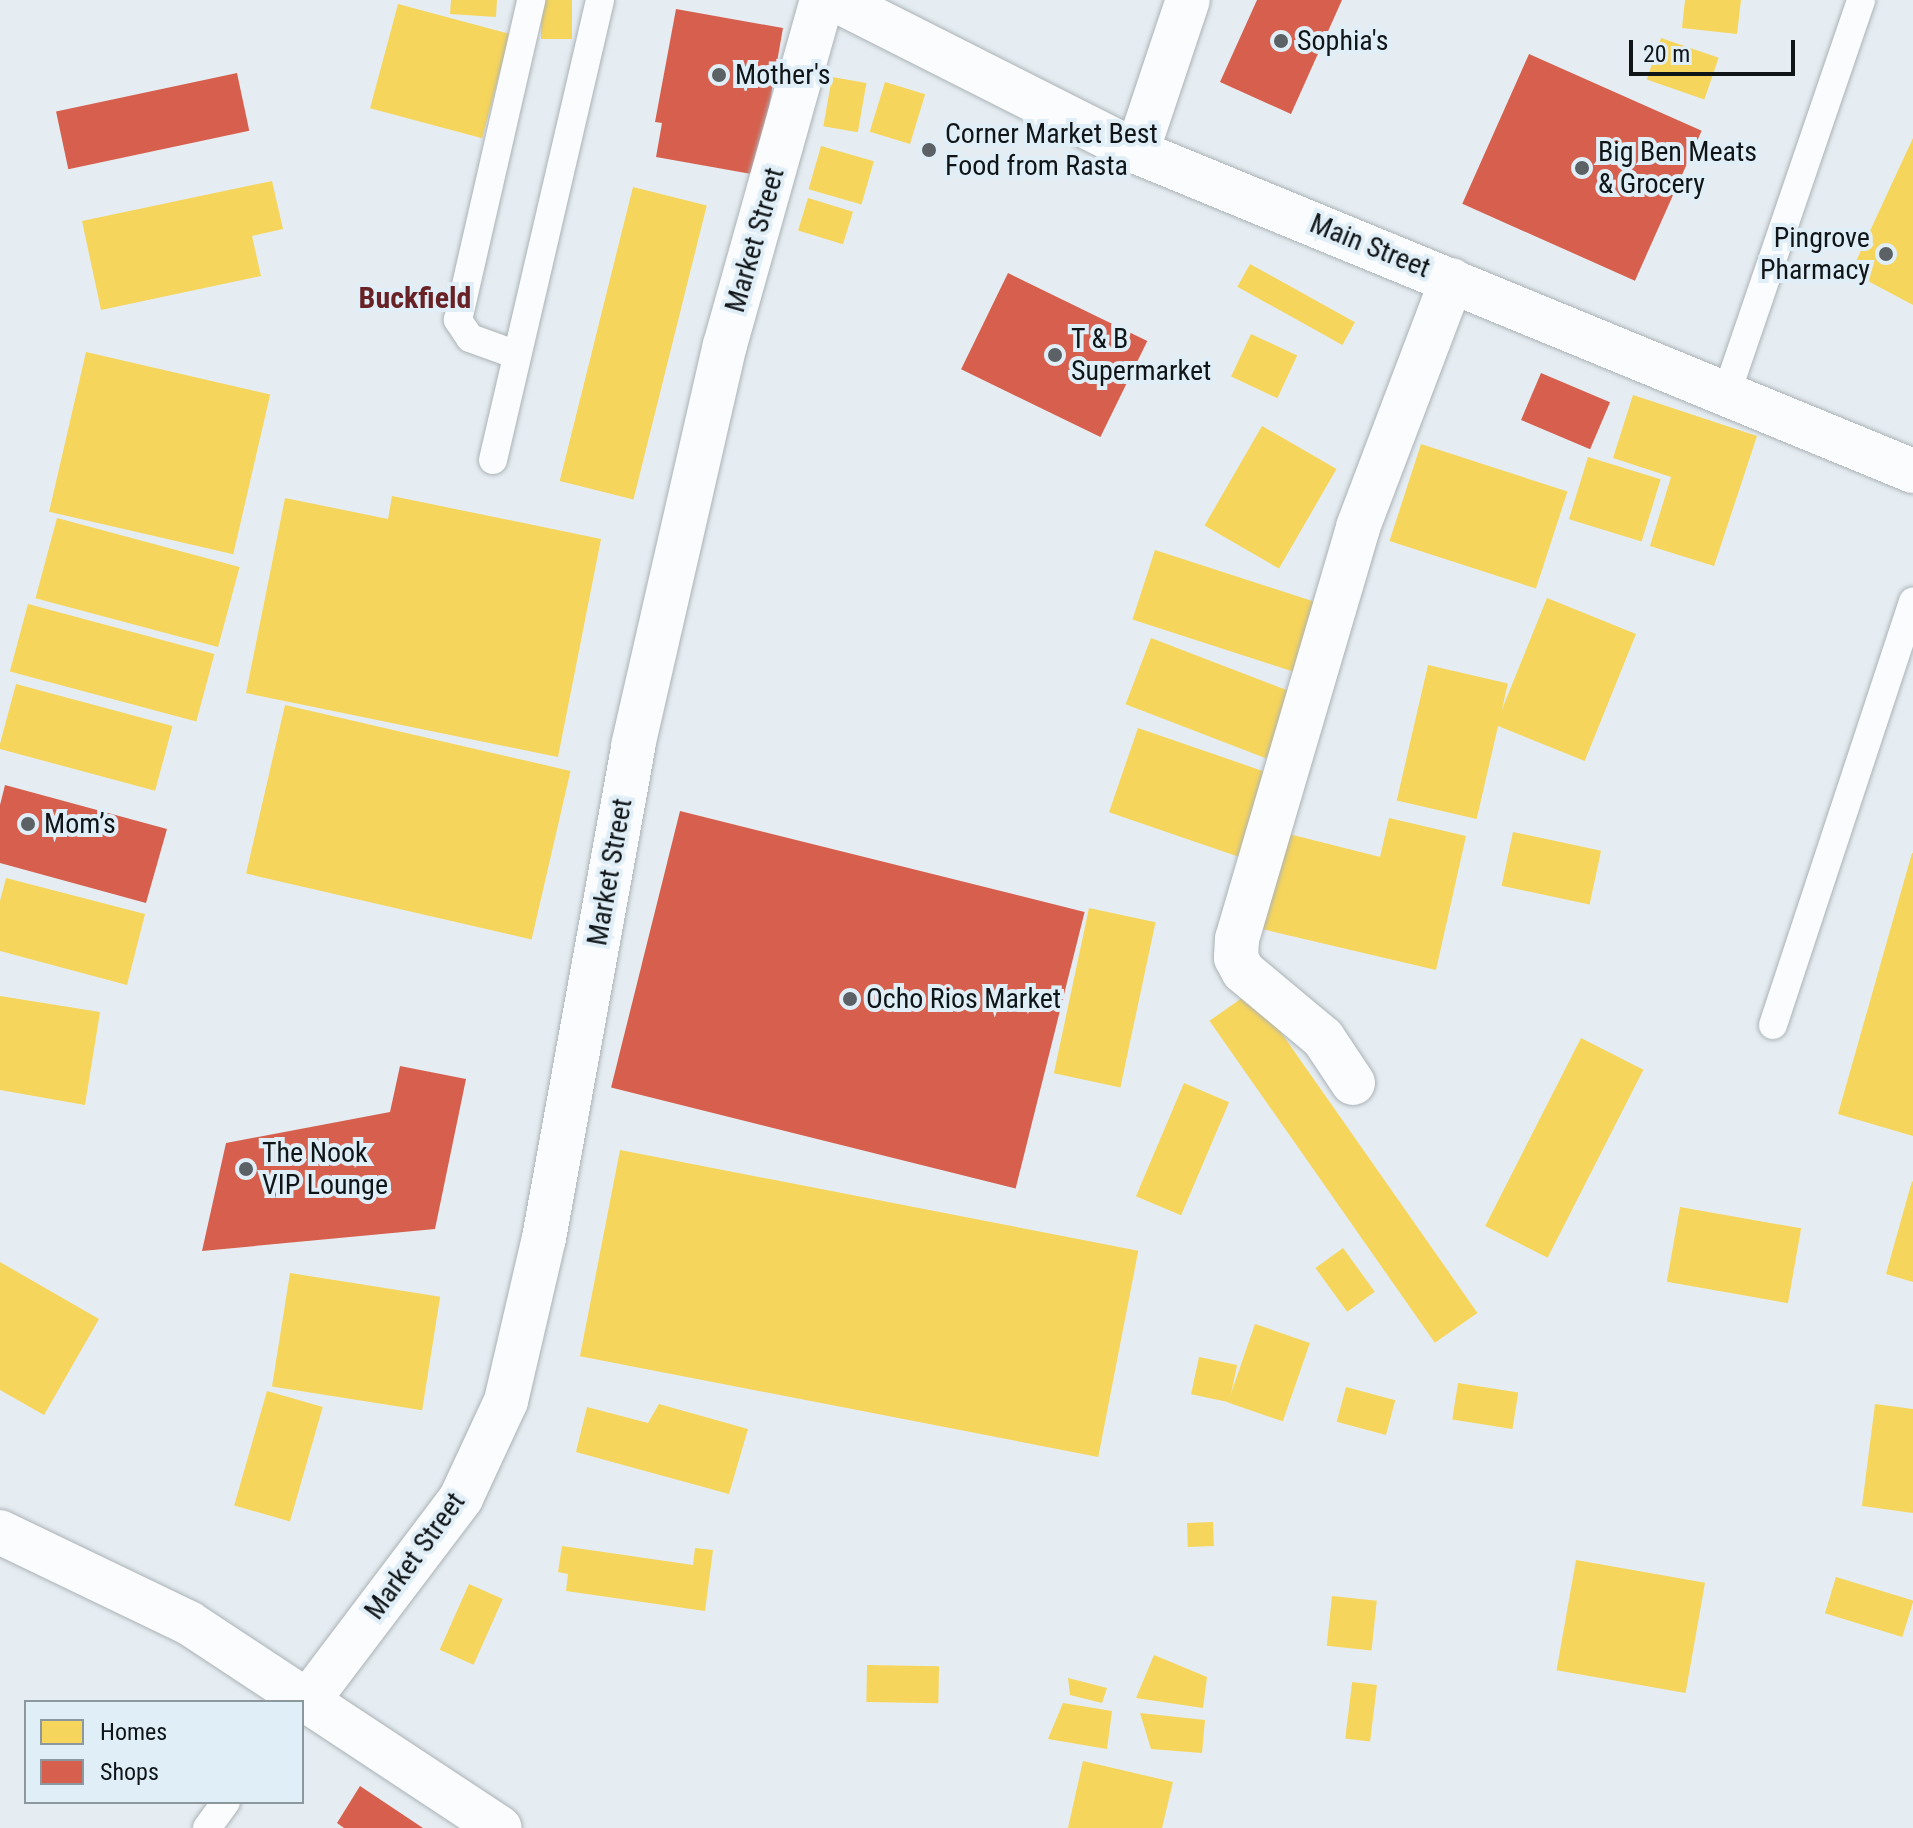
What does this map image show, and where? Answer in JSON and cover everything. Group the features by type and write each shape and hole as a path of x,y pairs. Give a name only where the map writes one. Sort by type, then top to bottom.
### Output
{"street":[{"name":"Market Street","path":"306,1703 461,1498 506,1401 544,1238 633,746 725,345 822,0"},
{"name":"Main Street","path":"836,0 1137,152 1913,471"},
{"path":"1137,152 1188,0"},
{"path":"1353,1083 1323,1038 1243,971 1236,958 1237,939 1358,527 1452,280"},
{"path":"0,1532 189,1623 302,1700"},
{"path":"306,1703 500,1828"}],"lane":[{"path":"517,355 470,338 458,320 531,0"},
{"path":"493,460 600,0"},
{"path":"1727,392 1861,0"},
{"path":"1773,1025 1913,602"},
{"path":"207,1828 225,1804"}],"building: Homes":[{"path":"451,0 497,0 496,17 450,14"},
{"path":"541,0 572,0 572,39 541,39"},
{"path":"1685,0 1741,0 1737,34 1682,28"},
{"path":"398,4 510,34 482,138 370,108"},
{"path":"1661,38 1719,58 1704,99 1647,80"},
{"path":"832,77 866,83 858,132 823,126"},
{"path":"885,82 925,94 910,144 870,132"},
{"name":"Pingrove Pharmacy","path":"1913,138 1913,305 1851,272"},
{"path":"821,146 874,161 861,204 809,189"},
{"path":"272,181 283,229 252,236 261,276 101,310 82,221"},
{"path":"633,187 707,205 633,499 560,481"},
{"path":"808,198 853,212 843,244 798,231"},
{"path":"1250,264 1355,322 1342,345 1237,287"},
{"path":"1251,334 1297,356 1277,398 1231,377"},
{"path":"86,352 270,395 233,554 49,512"},
{"path":"1633,395 1757,436 1714,566 1650,546 1671,477 1613,458"},
{"path":"1262,426 1336,469 1279,569 1204,526"},
{"path":"1421,444 1567,492 1536,589 1389,541"},
{"path":"1588,457 1661,479 1642,541 1569,519"},
{"path":"392,496 601,539 558,757 246,693 285,498 388,519"},
{"path":"57,518 240,567 218,647 36,598"},
{"path":"1155,550 1325,605 1303,675 1132,619"},
{"path":"1547,598 1636,634 1585,761 1496,725"},
{"path":"28,604 214,654 196,722 10,672"},
{"path":"1151,638 1292,692 1267,758 1126,704"},
{"path":"1428,665 1508,683 1477,819 1397,800"},
{"path":"16,684 172,726 155,791 0,749"},
{"path":"285,705 570,771 532,939 246,874"},
{"path":"1138,728 1271,774 1242,858 1109,812"},
{"path":"1389,818 1466,836 1436,970 1262,929 1285,833 1380,857"},
{"path":"1513,832 1601,851 1590,905 1502,886"},
{"path":"1913,853 1913,1136 1838,1114"},
{"path":"6,878 145,914 127,985 0,951 0,901"},
{"path":"1089,908 1156,922 1120,1087 1054,1073"},
{"path":"1252,991 1477,1313 1435,1343 1209,1021"},
{"path":"0,996 100,1012 85,1105 0,1090"},
{"path":"1581,1038 1643,1070 1548,1258 1485,1226"},
{"path":"1184,1083 1229,1102 1181,1215 1136,1196"},
{"path":"620,1150 1138,1251 1098,1457 580,1356"},
{"path":"1913,1182 1913,1282 1886,1274"},
{"path":"1680,1207 1801,1228 1788,1303 1667,1282"},
{"path":"1343,1248 1375,1292 1347,1312 1315,1268"},
{"path":"0,1262 99,1319 44,1415 0,1390"},
{"path":"290,1273 440,1297 422,1410 272,1387"},
{"path":"1255,1324 1310,1343 1283,1421 1228,1402"},
{"path":"1199,1357 1237,1365 1229,1402 1191,1394"},
{"path":"1458,1383 1518,1393 1512,1429 1452,1420"},
{"path":"1346,1387 1395,1400 1386,1435 1337,1422"},
{"path":"267,1391 323,1407 290,1521 234,1505"},
{"path":"659,1404 748,1429 729,1494 576,1452 587,1407 648,1423"},
{"path":"1875,1404 1913,1409 1913,1513 1862,1506"},
{"path":"1213,1522 1214,1546 1188,1547 1187,1523"},
{"path":"562,1546 693,1565 695,1548 713,1550 705,1611 566,1591 568,1574 558,1572"},
{"path":"1576,1560 1705,1583 1686,1693 1557,1670"},
{"path":"1836,1577 1913,1601 1902,1637 1825,1613"},
{"path":"469,1584 503,1599 474,1665 440,1650"},
{"path":"1332,1596 1377,1601 1372,1650 1327,1646"},
{"path":"1154,1655 1207,1677 1203,1708 1136,1698"},
{"path":"867,1665 939,1666 938,1703 866,1702"},
{"path":"1068,1678 1107,1688 1102,1703 1070,1695"},
{"path":"1352,1682 1377,1685 1370,1742 1345,1739"},
{"path":"1063,1703 1112,1711 1107,1749 1048,1739"},
{"path":"1140,1713 1205,1720 1202,1753 1151,1749"},
{"path":"1083,1761 1173,1782 1162,1828 1068,1828"}],"building: Shops":[{"name":"Sophia's","path":"1257,0 1342,0 1291,114 1220,82"},
{"name":"Mother's","path":"676,9 783,28 757,175 656,157 662,123 655,122"},
{"name":"Big Ben Meats & Grocery","path":"1529,54 1702,131 1635,281 1462,204"},
{"path":"237,73 249,131 68,169 56,111"},
{"name":"T & B Supermarket","path":"1008,273 1147,341 1100,437 961,369"},
{"path":"1541,373 1610,402 1590,449 1521,420"},
{"path":"5,785 167,829 146,903 0,863 0,805"},
{"name":"Ocho Rios Market","path":"680,811 1085,912 1016,1188 611,1088"},
{"path":"400,1066 466,1079 435,1229 202,1251 226,1143 390,1112"},
{"path":"360,1786 423,1828 344,1828 337,1823"}],"place":[{"name":"Sophia's","path":"1281,41"},
{"name":"Mother's","path":"719,75"},
{"name":"Corner Market Best Food from Rasta","path":"929,150"},
{"name":"Big Ben Meats & Grocery","path":"1582,168"},
{"name":"Pingrove Pharmacy","path":"1886,254"},
{"name":"T & B Supermarket","path":"1055,355"},
{"name":"Mom’s","path":"28,824"},
{"name":"Ocho Rios Market","path":"850,999"},
{"name":"The Nook VIP Lounge","path":"246,1169"}],"district":[{"name":"Buckfield","path":"415,298"}]}
